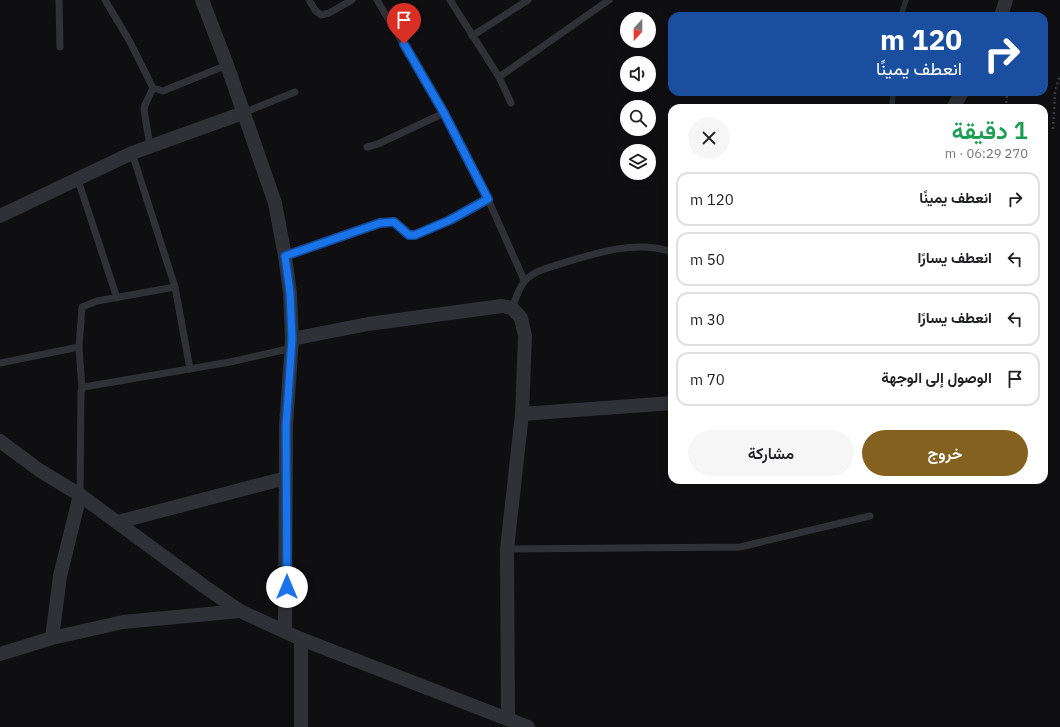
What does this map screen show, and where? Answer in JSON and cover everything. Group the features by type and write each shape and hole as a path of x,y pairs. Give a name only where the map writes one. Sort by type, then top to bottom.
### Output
{"street":[{"path":"202,0 227,65 274,203 285,256 290,293 292,343 286,426 285,631"},
{"path":"1003,12 1006,0"},
{"path":"0,216 132,153 243,113"},
{"path":"292,343 368,324 489,307 502,306 512,308 521,318 526,336 522,414 508,549 508,718"},
{"path":"522,414 668,403"},
{"path":"0,441 39,470 80,495 240,610 301,639 528,727"},
{"path":"118,522 286,478"},
{"path":"52,638 60,576 80,495"},
{"path":"0,654 52,638 123,622 240,610"},
{"path":"301,639 301,727"}],"lane":[{"path":"59,0 60,47"},
{"path":"105,0 129,40 153,88 163,91 227,65"},
{"path":"309,0 315,10 321,15 329,13 352,0"},
{"path":"450,0 499,77 511,103"},
{"path":"472,36 528,0"},
{"path":"499,77 609,0"},
{"path":"380,1 444,113 488,199 524,280"},
{"path":"150,146 144,110 153,88"},
{"path":"243,113 295,92"},
{"path":"367,147 378,144 444,113"},
{"path":"132,153 175,287 190,369"},
{"path":"78,180 117,298"},
{"path":"285,256 369,225 384,222 394,222 409,235 415,235 450,220 488,199"},
{"path":"512,308 524,280 534,273 544,269 616,249 647,246 668,251"},
{"path":"80,495 82,389 79,347 82,307 93,302 175,287"},
{"path":"82,389 87,386 230,362 292,343"},
{"path":"0,363 79,347"},
{"path":"508,549 740,547 870,516"}],"path":[{"path":"1053,129 1055,91 1060,75"}],"waterway":[{"path":"902,12 906,0"},
{"path":"892,104 893,96"}],"route":[{"path":"287,587 286,426 292,339 290,293 285,256 369,225 389,221 401,226 407,234 411,236 420,234 450,220 488,199 444,113 404,44"}]}
